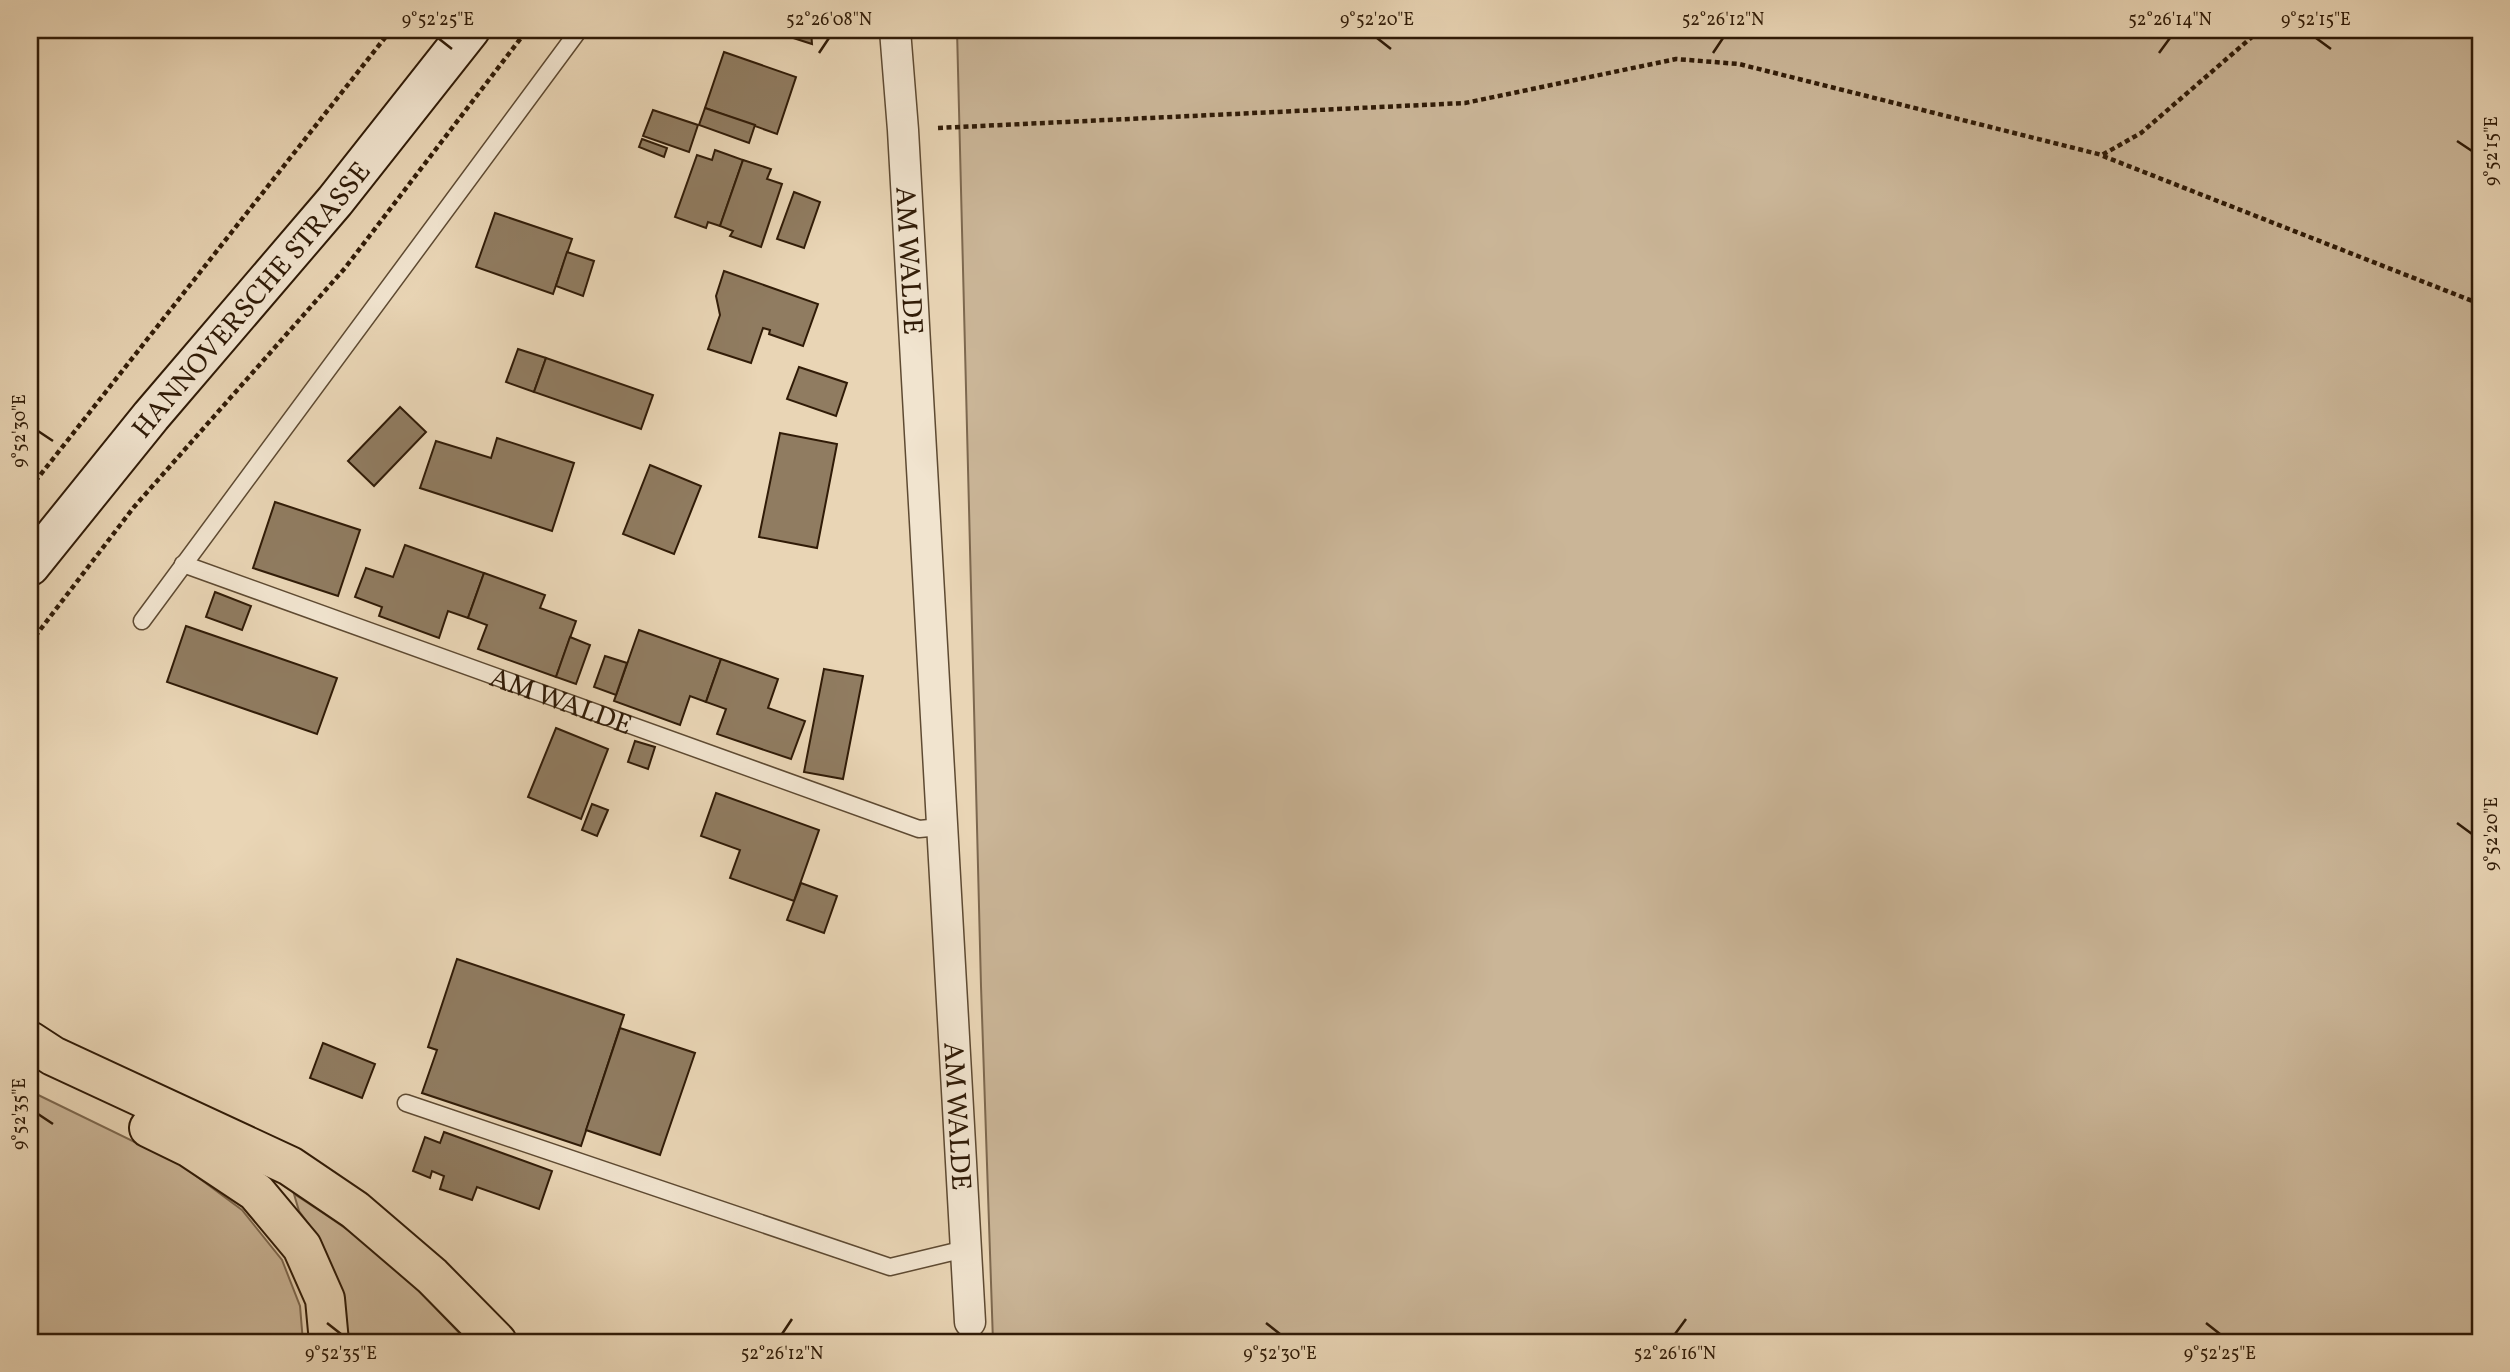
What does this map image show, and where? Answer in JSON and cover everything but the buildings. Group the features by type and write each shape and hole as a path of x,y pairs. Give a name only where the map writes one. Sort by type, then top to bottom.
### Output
{"highway":[{"path":"30,1041 53,1056 290,1166 355,1210 432,1276 497,1342"},
{"path":"30,1072 190,1148 256,1192 302,1247 325,1299 328,1342"}],"main road":[{"name":"HANNOVERSCHE STRASSE","path":"30,566 152,416 335,201 470,30"}],"street":[{"name":"AM WALDE","path":"895,30 903,130 970,1322"}],"lane":[{"path":"142,621 579,30"},
{"name":"AM WALDE","path":"183,564 919,829 941,827"},
{"path":"406,1103 890,1267 965,1249"}],"path":[{"path":"30,488 391,30"},
{"path":"30,643 134,507 345,268 527,30"},
{"path":"2102,155 2141,133 2260,30"},
{"path":"903,130 1465,103 1676,59 1739,64 2102,155 2480,304"}],"shaded area":[{"path":"957,30 2480,30 2480,1342 993,1342 981,986"},
{"path":"30,1091 180,1164 242,1210 282,1260 300,1306 303,1342 30,1342"},
{"path":"294,1194 375,1250 468,1342 348,1342 342,1293 318,1237 299,1211"}]}
